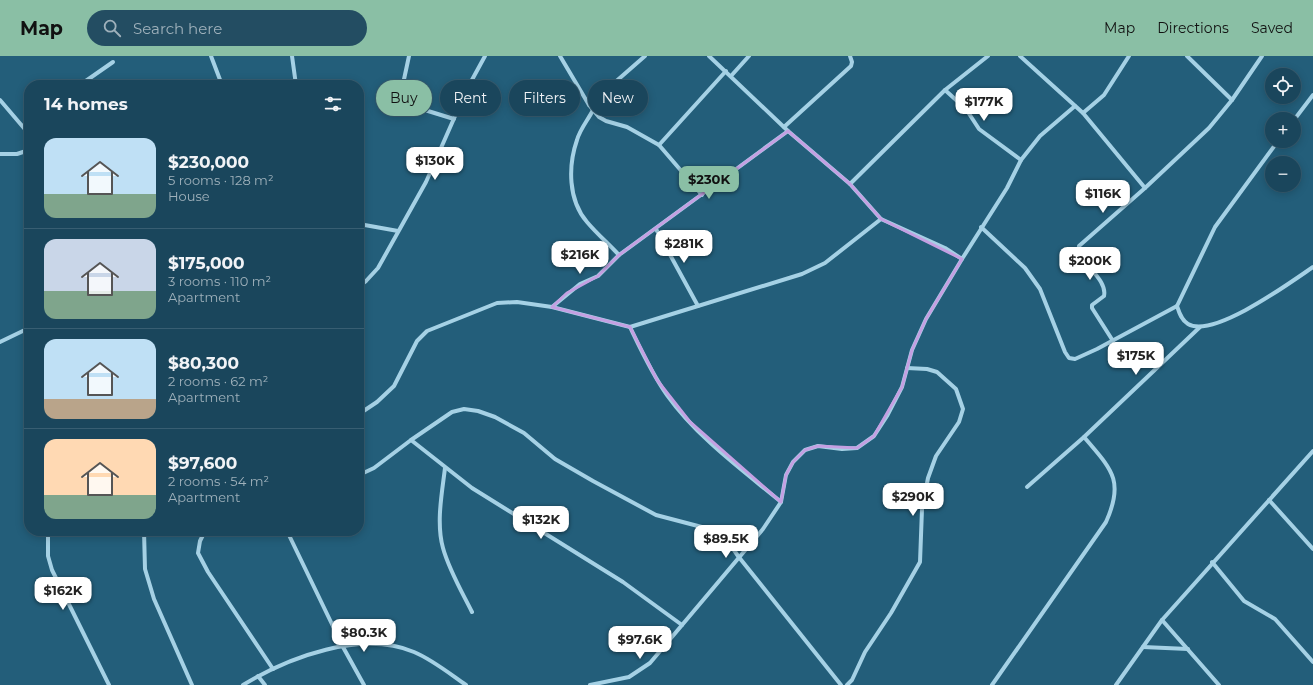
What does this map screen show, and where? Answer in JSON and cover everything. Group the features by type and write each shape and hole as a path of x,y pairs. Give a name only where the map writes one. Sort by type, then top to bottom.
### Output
{"street":[{"path":"211,56 220,80"},
{"path":"292,56 295,80"},
{"path":"409,56 400,98 402,103 454,119"},
{"path":"364,282 378,268 426,182 479,65 485,56"},
{"path":"560,56 588,103"},
{"path":"618,80 645,56"},
{"path":"709,56 732,76 786,129 850,184 881,219 945,248 962,259"},
{"path":"732,76 748,56"},
{"path":"552,307 567,293 580,284 598,276 619,255 702,195 786,129 851,66 852,62 850,56"},
{"path":"850,184 945,90 988,56"},
{"path":"1020,56 1083,113 1145,188"},
{"path":"1083,113 1104,95 1129,56"},
{"path":"1187,56 1232,100"},
{"path":"1112,341 1092,308 1092,305 1104,296 1104,286 1078,249 1079,246 1145,188 1209,128 1232,100 1262,56"},
{"path":"87,80 113,62"},
{"path":"659,145 726,71"},
{"path":"945,90 966,109 979,129 1021,160"},
{"path":"1300,112 1313,95"},
{"path":"0,100 23,126"},
{"path":"590,685 629,676 650,663 738,556 763,529 781,502 786,475 793,462 805,450 818,446 842,449 856,448 874,436 887,416 902,387 912,350 926,319 981,227 1007,188 1021,160 1040,136 1075,106"},
{"path":"590,116 577,139 572,168 571,186 576,204 586,221 619,255"},
{"path":"600,116 606,121 627,127 659,145 702,195"},
{"path":"981,227 1025,268 1040,289 1065,352 1069,358 1075,359 1177,306 1215,227 1273,148"},
{"path":"0,154 17,154 24,152"},
{"path":"364,411 377,402 394,386 416,341 427,331 497,303 517,302 552,307 630,327 802,274 825,263 881,219"},
{"path":"364,225 398,231"},
{"path":"656,229 698,306"},
{"path":"1027,487 1084,437 1200,327 1225,320 1250,308 1313,267"},
{"path":"1177,306 1181,317 1188,324 1200,327"},
{"path":"630,327 657,380 690,422 715,446 781,502"},
{"path":"0,342 24,330"},
{"path":"848,685 852,680 865,652 891,612 920,562 922,509 928,478 936,456 959,422 963,409 956,389 937,372 927,369 907,368"},
{"path":"364,472 378,465 452,412 464,409 478,411 495,417 524,432 555,459 656,515 717,531 723,534 738,556 841,685"},
{"path":"992,685 1106,522 1114,504 1116,491 1112,472 1084,437"},
{"path":"411,440 472,488 623,582 682,625"},
{"path":"1116,685 1162,620 1212,562 1313,451"},
{"path":"445,468 441,509 442,546 448,563 472,612"},
{"path":"1269,500 1313,549"},
{"path":"48,536 48,556 52,570 109,685"},
{"path":"144,536 145,569 154,599 192,685"},
{"path":"202,536 198,553 208,572 273,669"},
{"path":"289,536 342,647 364,685"},
{"path":"1212,562 1244,601 1275,619 1313,662"},
{"path":"1162,620 1219,685"},
{"path":"243,685 258,676 304,655 342,647 370,645 396,646 415,653 466,685"},
{"path":"1144,647 1188,649"},
{"path":"258,676 265,685"}],"highlighted area":[{"path":"788,131 850,184 881,219 962,259 926,319 912,350 902,387 874,436 857,448 818,446 805,450 793,462 786,475 781,502 690,422 657,380 630,327 552,307 567,293 598,276 619,255"}]}
